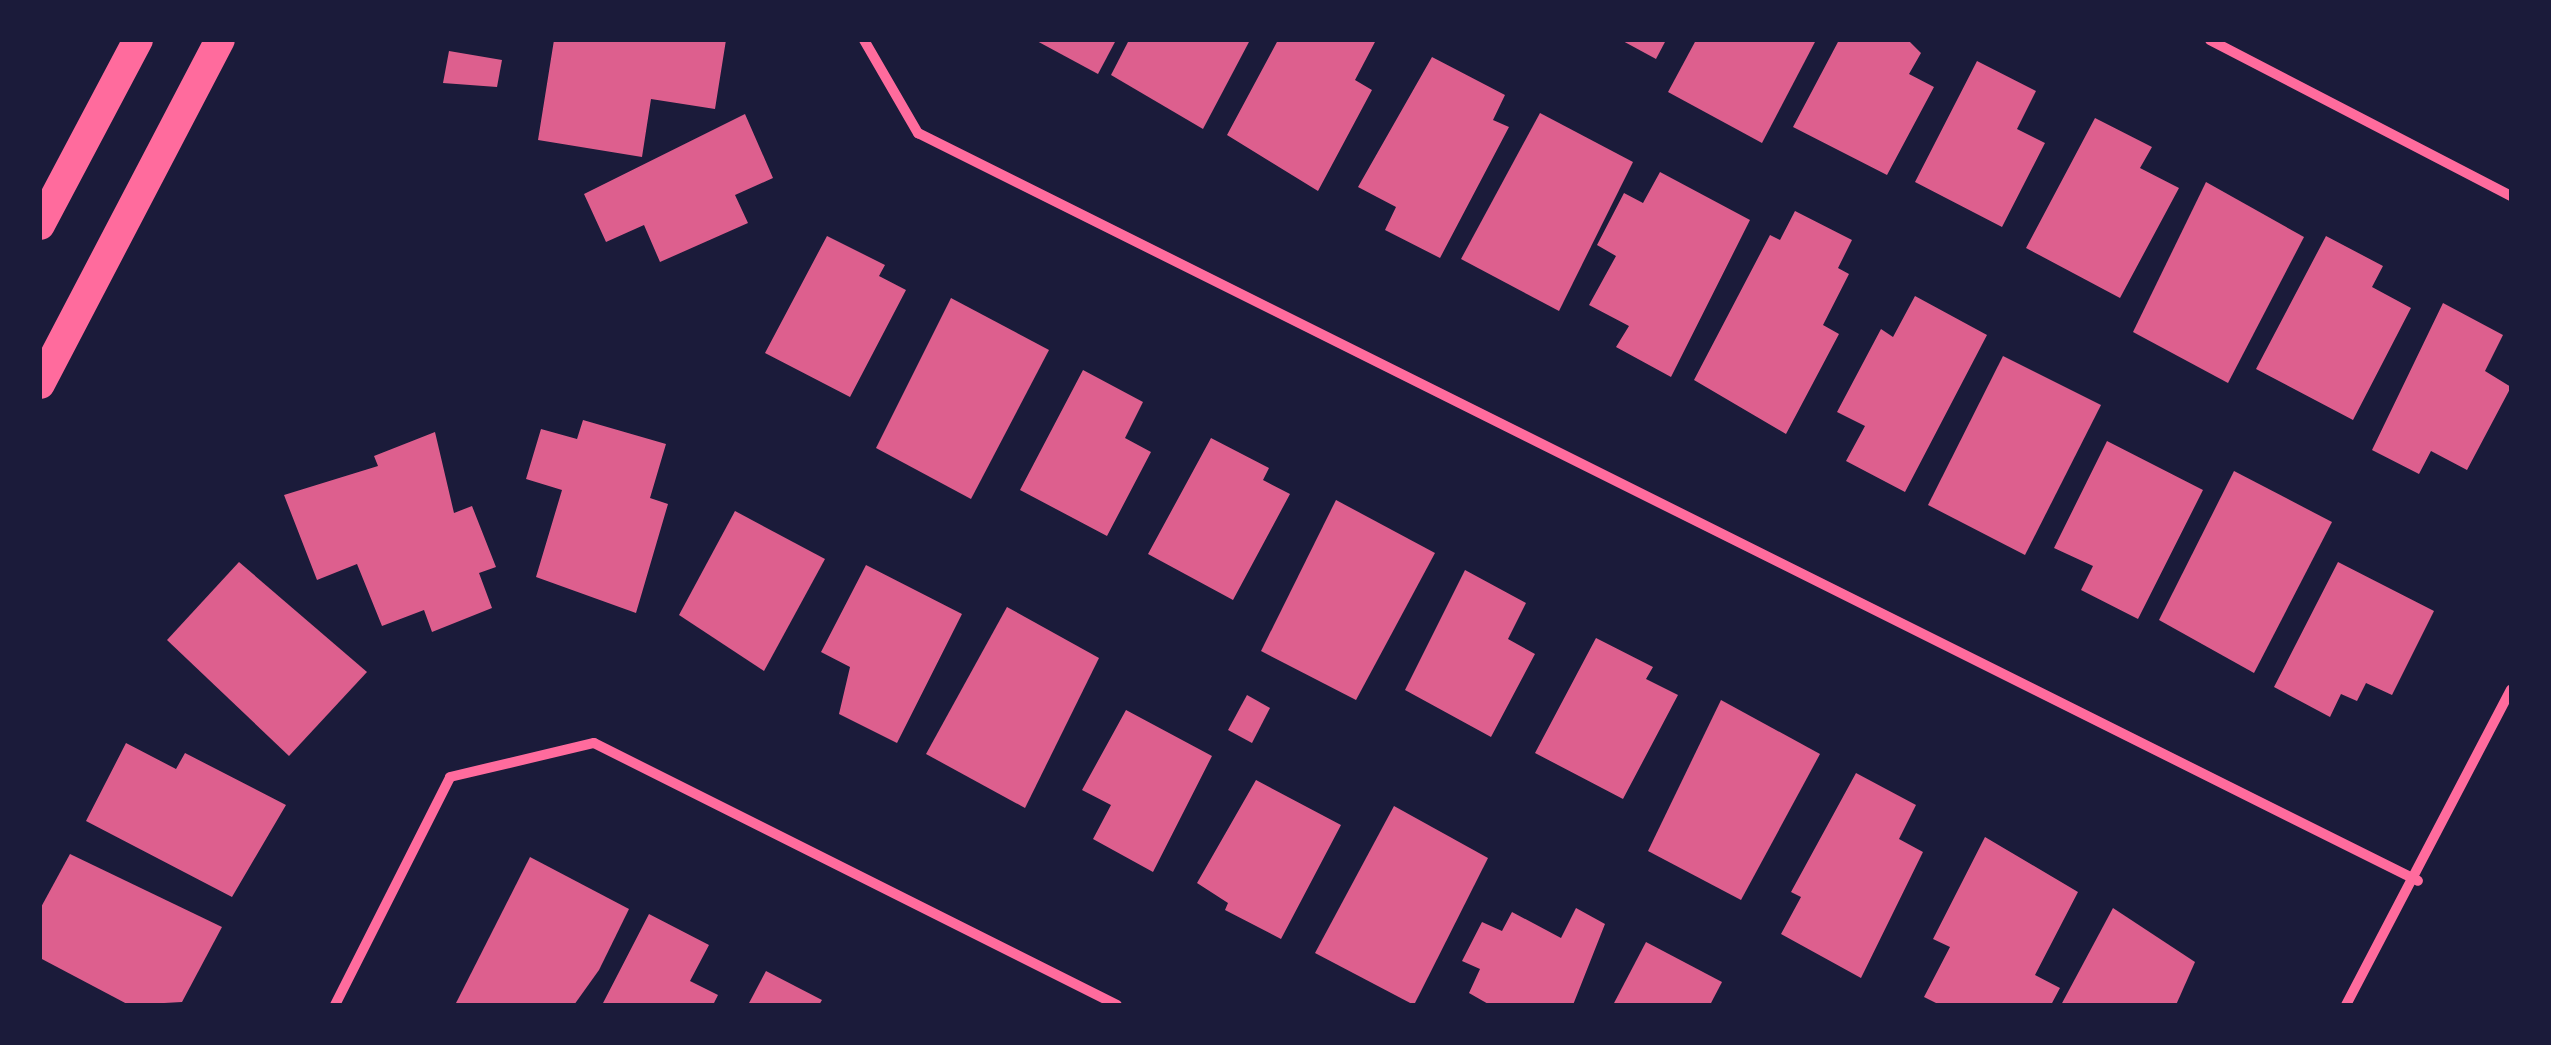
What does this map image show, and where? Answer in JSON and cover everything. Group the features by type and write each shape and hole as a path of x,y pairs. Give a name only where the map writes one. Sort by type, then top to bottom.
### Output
{"highway":[{"path":"40,224 138,40"},
{"path":"40,384 220,40"}],"street":[{"path":"864,40 918,133 2418,881"},
{"path":"2210,40 2511,196"},
{"path":"2346,1005 2418,881 2511,689"},
{"path":"336,1005 450,777 594,743 1116,1005"}],"building":[{"path":"554,40 726,40 715,109 651,99 642,157 538,140"},
{"path":"1035,40 1116,40 1098,74"},
{"path":"1129,40 1250,40 1203,129 1111,75"},
{"path":"1278,40 1376,40 1355,80 1372,90 1318,191 1227,135"},
{"path":"1621,40 1666,40 1656,59"},
{"path":"1696,40 1816,40 1762,143 1668,92"},
{"path":"1839,40 1908,40 1921,53 1909,74 1934,87 1887,175 1793,127"},
{"path":"449,51 502,60 497,87 443,83"},
{"path":"1432,57 1505,95 1493,120 1509,127 1440,258 1385,230 1396,207 1358,187"},
{"path":"1977,61 2036,91 2017,129 2045,143 2002,227 1915,182"},
{"path":"1540,113 1633,162 1559,311 1461,259"},
{"path":"745,114 773,178 735,195 748,223 660,262 644,225 606,242 584,194"},
{"path":"2095,118 2152,147 2140,168 2179,188 2120,298 2026,248"},
{"path":"1660,172 1750,220 1671,377 1616,347 1629,326 1589,305 1616,256 1597,245 1624,193 1643,203"},
{"path":"2206,182 2304,237 2228,383 2133,332"},
{"path":"1795,211 1852,240 1838,268 1849,274 1823,325 1839,334 1786,434 1694,380 1770,235 1780,240"},
{"path":"827,236 885,265 879,276 906,290 850,397 765,353"},
{"path":"2326,236 2383,266 2372,287 2411,308 2353,420 2256,369"},
{"path":"1915,296 1987,335 1905,492 1846,461 1865,426 1837,412 1881,329 1893,337"},
{"path":"951,298 1049,350 971,499 876,448"},
{"path":"2443,303 2503,335 2485,371 2511,387 2467,470 2431,451 2419,474 2372,450"},
{"path":"2003,356 2101,405 2025,555 1928,505"},
{"path":"1083,370 1143,402 1125,438 1151,452 1107,536 1020,490"},
{"path":"583,420 666,444 650,498 668,504 636,613 536,577 562,490 526,479 541,429 577,439"},
{"path":"435,432 454,513 472,506 496,567 479,573 492,608 432,632 424,610 382,626 357,564 317,580 284,495 378,466 374,456"},
{"path":"1211,438 1269,468 1263,480 1290,494 1233,600 1148,554"},
{"path":"2107,441 2203,490 2138,619 2081,590 2093,566 2054,548"},
{"path":"2234,471 2332,522 2254,673 2159,620"},
{"path":"1336,500 1435,553 1356,700 1261,651"},
{"path":"735,511 825,559 764,671 679,615"},
{"path":"239,562 367,672 289,756 167,640"},
{"path":"2338,562 2434,611 2392,695 2366,683 2357,701 2341,694 2330,717 2274,687"},
{"path":"866,565 962,614 897,743 839,714 850,667 821,652"},
{"path":"1465,570 1526,603 1508,639 1535,654 1491,737 1405,690"},
{"path":"1007,607 1099,658 1025,808 926,754"},
{"path":"1596,638 1653,667 1646,679 1678,695 1623,799 1535,753"},
{"path":"1247,695 1270,708 1252,743 1228,730"},
{"path":"1721,700 1820,754 1741,900 1648,851"},
{"path":"1126,710 1212,756 1153,872 1093,839 1111,805 1082,790"},
{"path":"126,743 176,769 185,753 286,805 232,897 86,821"},
{"path":"1856,773 1916,805 1899,839 1923,852 1861,978 1781,934 1801,897 1791,892"},
{"path":"1256,780 1341,825 1281,939 1225,910 1228,903 1197,883"},
{"path":"1394,806 1488,858 1414,1005 1315,953"},
{"path":"1985,837 2078,892 2035,975 2060,988 2051,1005 1940,1005 1924,997 1950,947 1933,939"},
{"path":"70,854 222,927 182,1002 129,1005 40,958 40,909"},
{"path":"530,857 629,909 599,970 574,1005 455,1005"},
{"path":"1576,908 1605,924 1573,1005 1490,1005 1469,993 1480,969 1462,961 1482,922 1502,931 1512,912 1561,938"},
{"path":"2113,908 2195,962 2176,1005 2061,1005"},
{"path":"649,914 709,945 690,981 718,995 713,1005 602,1005"},
{"path":"1646,942 1722,982 1710,1005 1613,1005"},
{"path":"766,971 822,1000 819,1005 748,1005"}]}
